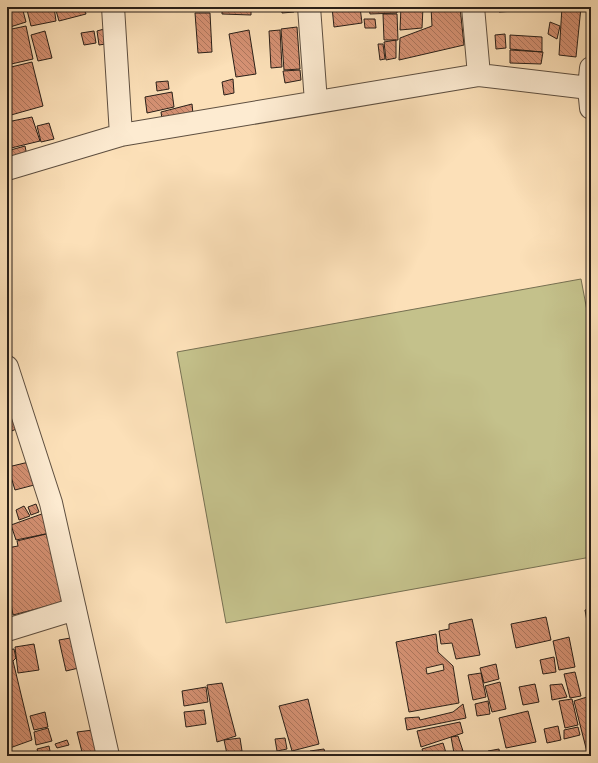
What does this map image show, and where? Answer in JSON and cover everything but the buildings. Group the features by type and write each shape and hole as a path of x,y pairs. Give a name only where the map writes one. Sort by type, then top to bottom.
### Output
{"street":[{"path":"113,7 121,135"},
{"path":"310,7 316,102"},
{"path":"473,7 479,74"},
{"path":"7,169 121,135 479,74 590,88"},
{"path":"7,367 51,503 108,756"},
{"path":"7,630 75,609"}],"shaded area":[{"path":"581,279 591,332 591,557 226,623 177,352"}]}
